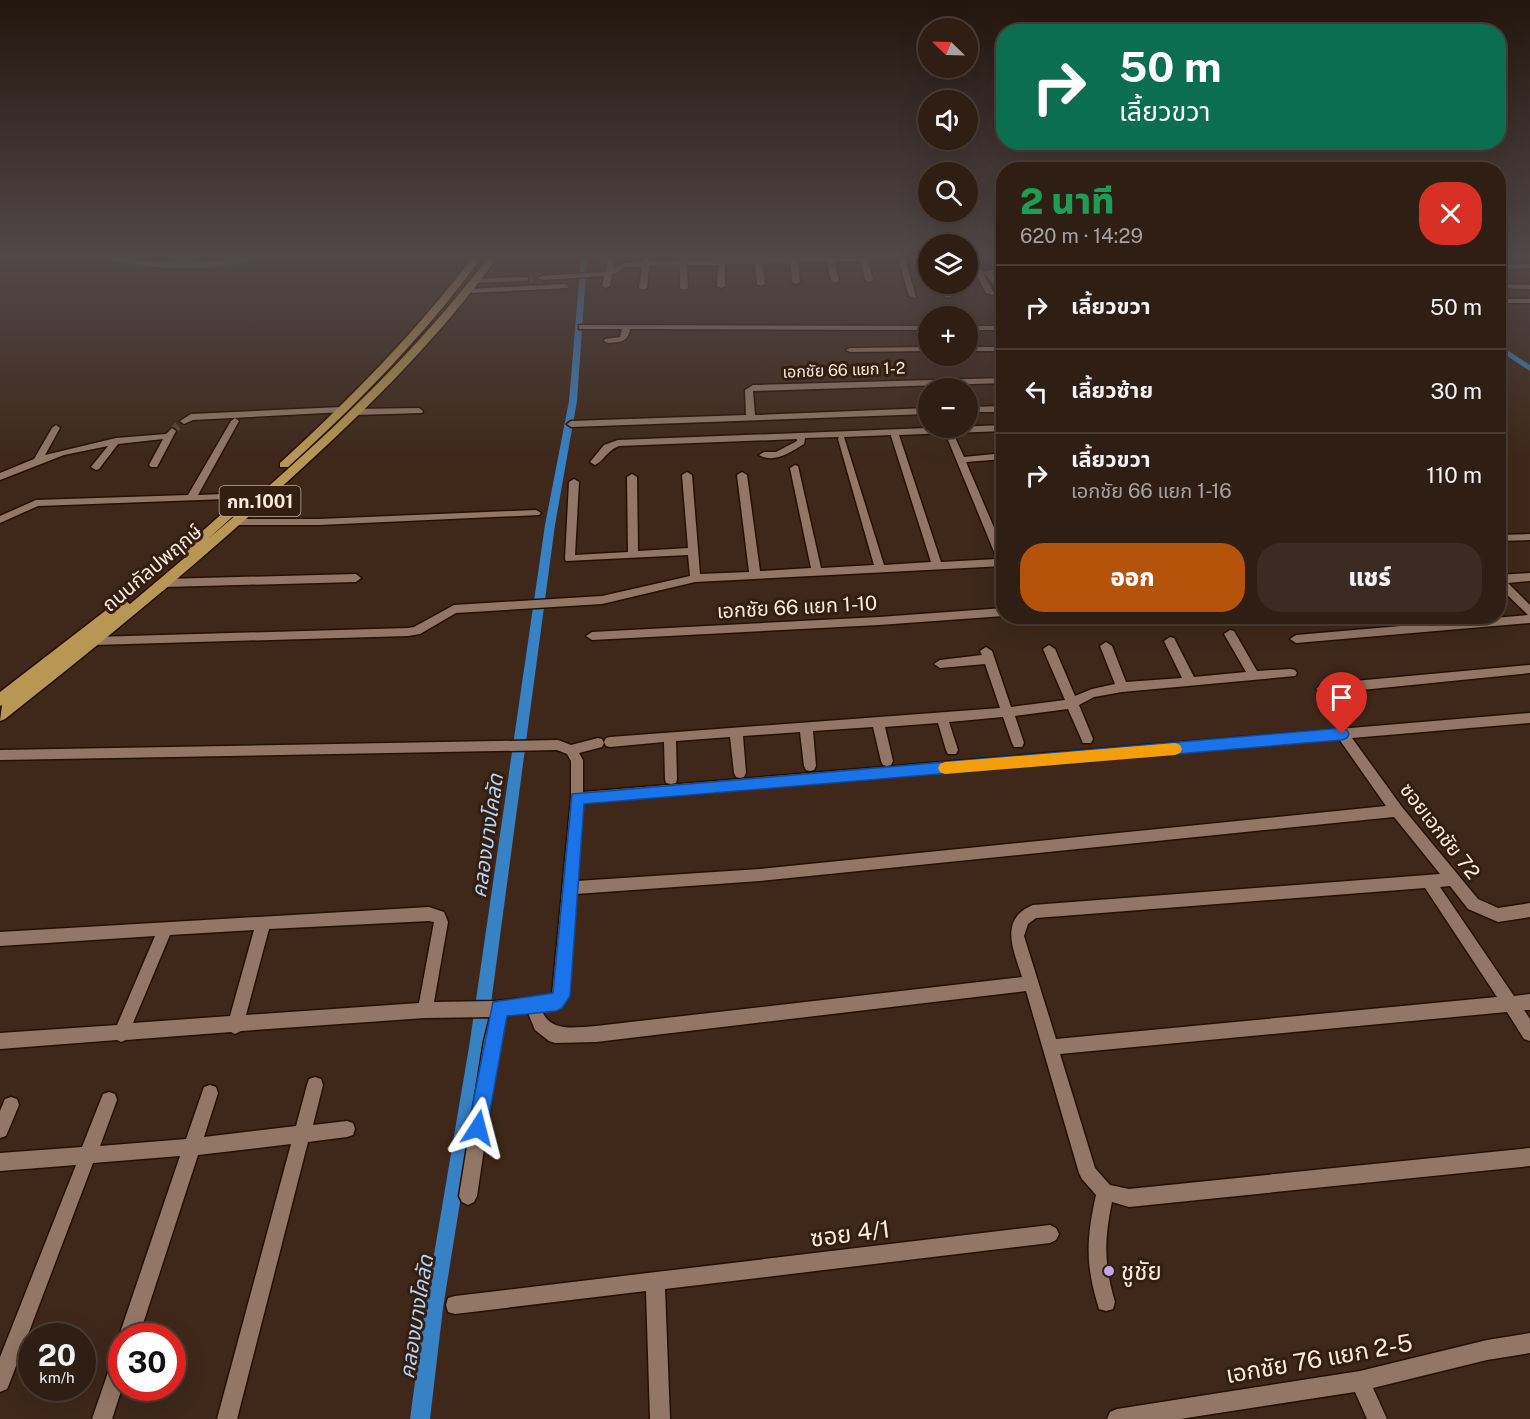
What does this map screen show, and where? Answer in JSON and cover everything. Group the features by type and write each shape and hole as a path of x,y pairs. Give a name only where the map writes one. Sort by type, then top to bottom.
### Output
{"main road":[{"name":"ถนนกัลปพฤกษ์","path":"1,699 127,601 250,496 341,410 424,324"},
{"name":"ถนนกัลปพฤกษ์","path":"0,715 165,583 236,522 355,412 438,324"}],"street":[{"path":"582,327 626,329 918,328"},
{"path":"870,328 877,350"},
{"path":"978,328 996,328"},
{"path":"608,341 622,339 626,329"},
{"path":"978,349 996,349"},
{"path":"850,350 918,350"},
{"name":"เอกชัย 66 แยก 1-2","path":"752,417 749,390 753,388 996,380"},
{"path":"978,410 996,409"},
{"path":"184,421 191,417 341,410"},
{"path":"355,412 419,411"},
{"path":"571,424 918,411"},
{"path":"887,413 892,434 938,566"},
{"path":"191,498 235,421"},
{"path":"38,460 56,428"},
{"path":"595,462 607,447 618,443 996,429"},
{"path":"0,477 38,460 69,450 171,434 154,465"},
{"path":"764,455 786,452 801,442 801,436"},
{"path":"951,438 996,545"},
{"path":"842,439 880,569"},
{"path":"96,467 116,441"},
{"path":"960,460 996,457"},
{"path":"795,468 817,572"},
{"path":"687,474 695,578"},
{"path":"742,475 755,575"},
{"path":"632,477 633,555"},
{"path":"574,482 570,559 693,551"},
{"path":"0,520 36,503 250,496"},
{"path":"236,522 319,522 536,513"},
{"path":"1506,538 1530,537"},
{"path":"94,641 408,633 416,631 454,609 602,600 695,578 996,562"},
{"path":"1506,579 1530,577"},
{"path":"165,583 356,578"},
{"path":"1506,587 1530,612"},
{"name":"เอกชัย 66 แยก 1-10","path":"592,636 996,613"},
{"path":"1506,621 1530,619"},
{"path":"1296,639 1472,624"},
{"path":"1230,634 1254,676"},
{"path":"1170,641 1190,681"},
{"path":"1106,646 1122,687"},
{"path":"1049,649 1087,739"},
{"path":"940,664 988,655 1009,711 1018,743"},
{"path":"1322,689 1530,669"},
{"path":"0,755 509,745 558,745 571,750 604,742 670,735 942,718 1009,711 1074,704 1092,694 1122,687 1291,673"},
{"path":"942,718 952,750"},
{"path":"578,798 1530,718"},
{"path":"878,721 887,761"},
{"path":"806,726 810,766"},
{"path":"736,731 740,773"},
{"name":"ซอยเอกชัย 72","path":"1342,734 1397,811 1451,880 1473,904 1498,915 1530,910"},
{"path":"670,735 671,779"},
{"path":"0,1041 235,1026 425,1010 497,1008 556,1002 561,996 578,798 577,760 571,750"},
{"path":"570,888 772,874 1397,811"},
{"path":"1451,880 1033,912 1022,920 1017,936 1088,1173 1105,1192 1129,1198 1530,1157"},
{"path":"1428,881 1530,1033"},
{"path":"0,939 165,927 429,914 439,917 441,922 425,1010"},
{"path":"235,1026 263,923"},
{"path":"121,1034 165,927"},
{"path":"532,1005 540,1025 555,1035 596,1034 1031,983"},
{"path":"1050,1047 1530,1002"},
{"path":"468,1196 497,1008"},
{"path":"227,1419 315,1085"},
{"path":"133,1323 190,1147 210,1093"},
{"path":"0,1382 109,1100"},
{"path":"0,1130 11,1105"},
{"path":"0,1162 190,1147 347,1129"},
{"path":"1105,1192 1095,1245 1096,1271 1106,1302"},
{"name":"ซอย 4/1","path":"455,1305 1050,1234"},
{"path":"655,1282 660,1419"},
{"name":"เอกชัย 76 แยก 2-5","path":"1117,1419 1360,1381 1487,1350 1530,1343"},
{"path":"1360,1381 1377,1419"},
{"path":"102,1419 108,1401"}],"waterway":[{"name":"คลองบางโคลัด","path":"420,1419 434,1308 478,1041 550,525 573,401 579,324"},
{"path":"1506,352 1530,369"}],"tunnel":[{"path":"172,431 184,421"}],"slow traffic":[{"path":"945,768 1175,749"}],"place":[{"name":"ชูชัย","path":"1109,1271"}],"route":[{"path":"478,1128 492,1041 500,1008 556,1002 561,996 578,798 1342,734"}]}
